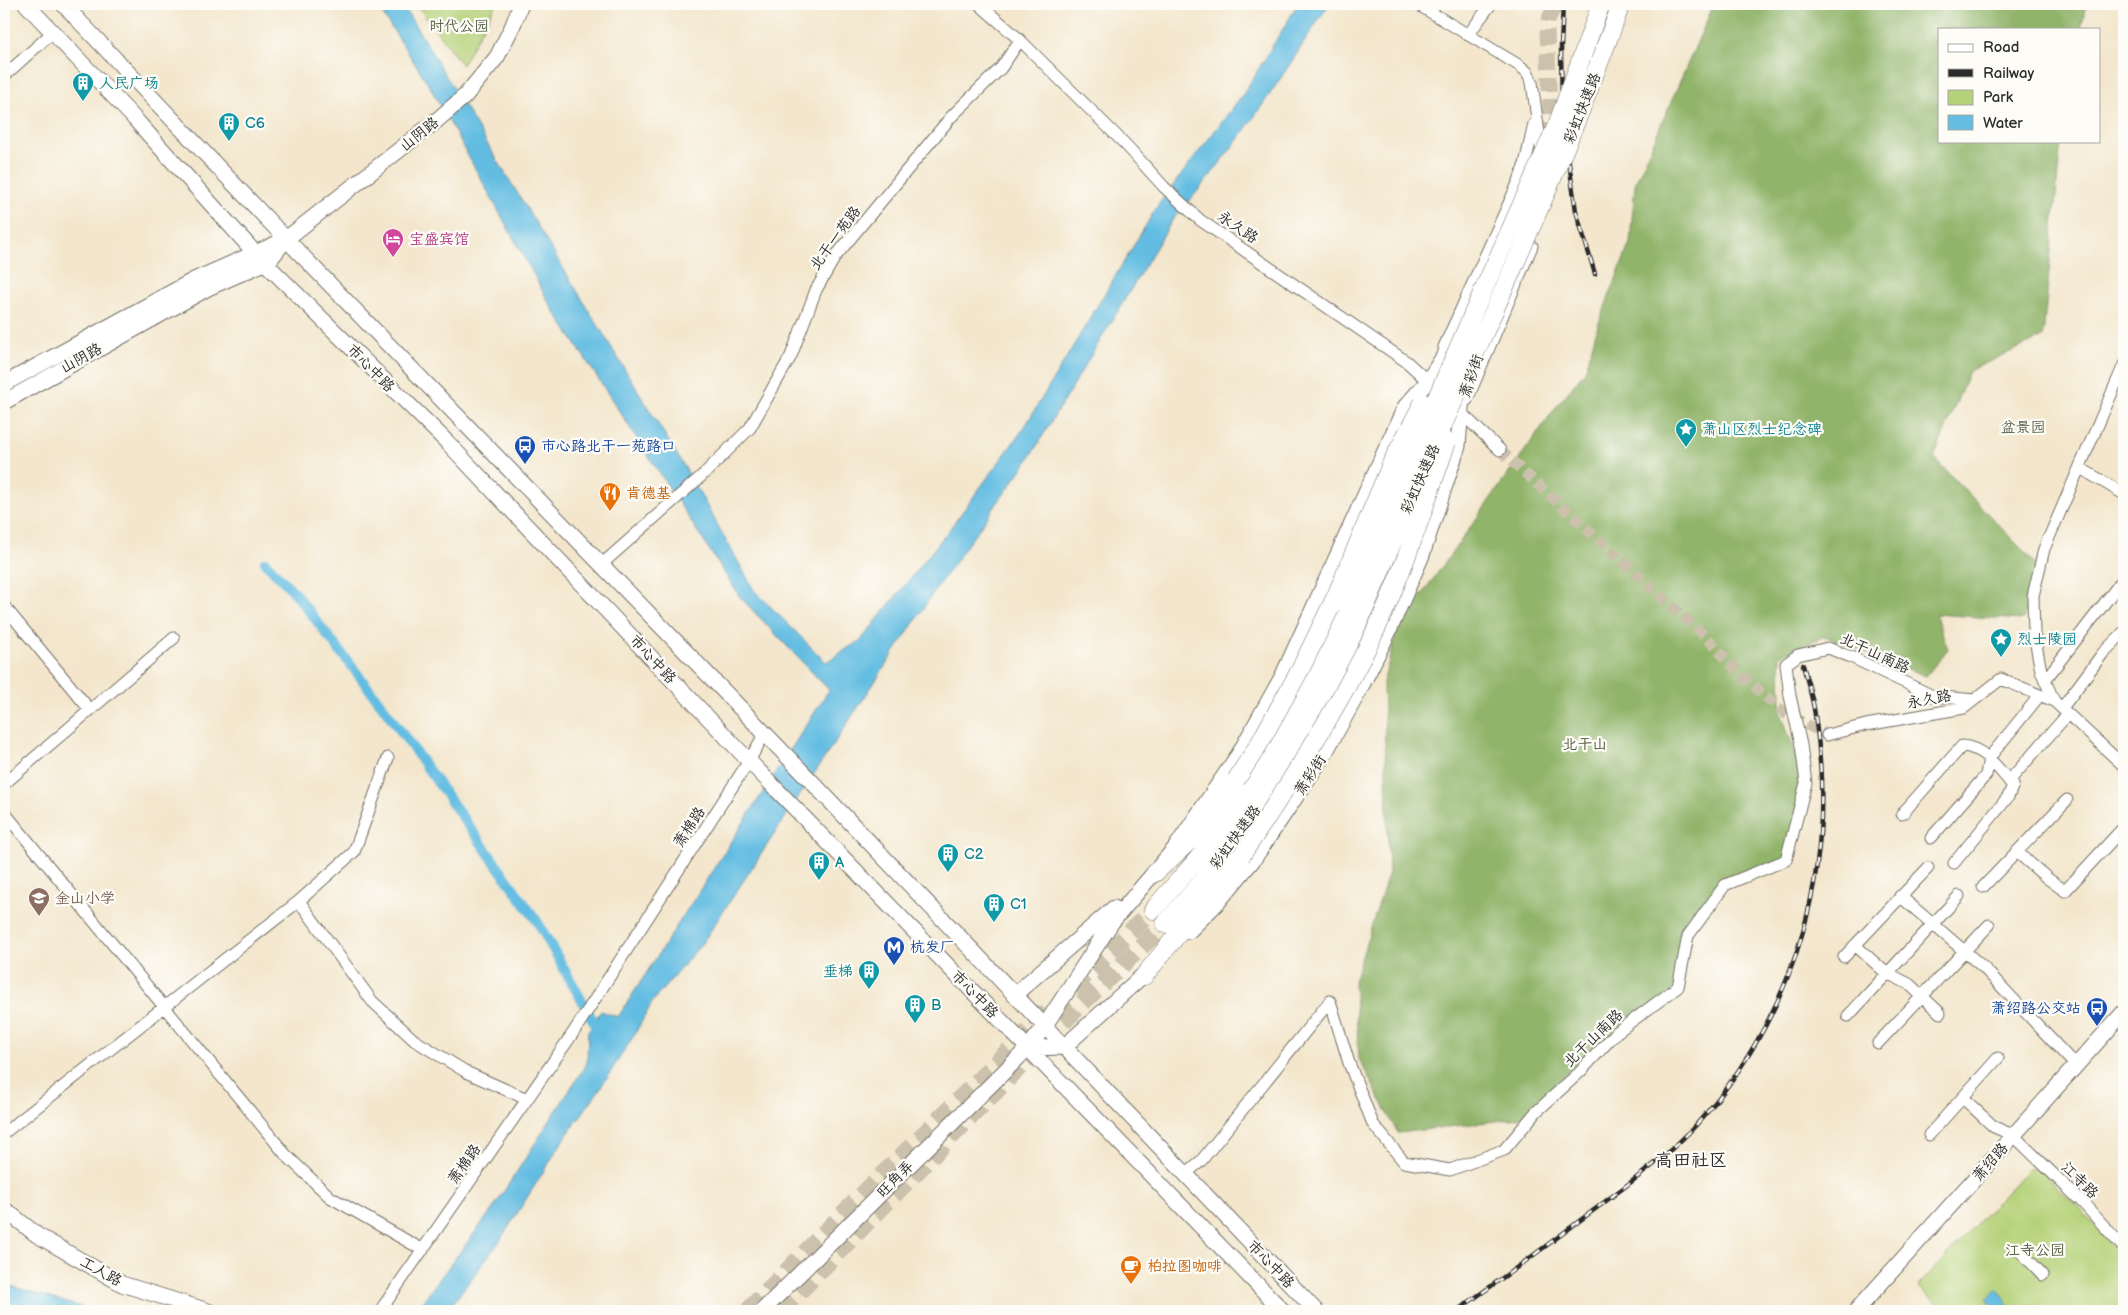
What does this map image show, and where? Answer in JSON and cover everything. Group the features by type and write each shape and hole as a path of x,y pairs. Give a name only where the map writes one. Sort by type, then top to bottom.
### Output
{"highway":[{"name":"彩虹快速路","path":"1165,924 1217,863 1268,791 1340,663 1355,610 1475,309 1557,125 1600,4"},
{"name":"彩虹快速路","path":"1153,910 1208,846 1254,782 1294,714 1323,658 1355,610 1418,482 1492,316 1580,115 1621,4"},
{"path":"1155,873 1194,837 1236,780 1259,744 1300,670 1336,596 1392,462 1475,309"},
{"path":"1144,976 1241,856 1288,786 1369,644 1399,574 1492,316"}],"main road":[{"name":"市心中路","path":"26,4 134,118 260,258 446,441 749,762 1283,1311"},
{"name":"市心中路","path":"65,4 286,239 765,733 1316,1311"},
{"name":"山阴路","path":"4,402 260,258 286,239 465,96 496,57 513,25 521,4"},
{"name":"萧彩街","path":"1028,1048 1044,1027 1112,922 1176,847 1239,754 1272,694 1405,407 1428,381 1462,326 1521,195"},
{"name":"萧彩街","path":"1064,1047 1144,976 1218,902 1253,860 1322,758 1388,633 1422,555 1458,446 1462,396 1537,202"},
{"name":"山阴路","path":"4,384 194,280 260,258"},
{"name":"萧彩街","path":"1014,996 1155,873"},
{"name":"萧绍路","path":"1856,1311 2017,1138 2076,1066 2124,1012"},
{"path":"1868,1311 2017,1138 2124,1026"},
{"path":"1028,1048 1064,1047"},
{"name":"旺角弄","path":"762,1311 1028,1048"},
{"name":"工人路","path":"4,1209 37,1235 122,1284 208,1311"}],"street":[{"name":"永久路","path":"979,4 1020,40 1127,146 1164,187 1200,220 1407,362 1500,450"},
{"path":"1418,4 1509,58 1527,72 1532,82 1546,180 1543,217 1461,413"},
{"path":"1468,35 1491,4"},
{"path":"4,76 53,32"},
{"name":"北干一苑路","path":"602,564 704,473 750,428 791,356 816,290 835,257 951,117 1001,68 1020,40"},
{"path":"1428,381 1522,173 1533,135 1536,109"},
{"path":"2124,365 2120,387 2080,468 2044,549 2033,596 2034,634 2041,671 2045,680 2061,708 2124,766"},
{"path":"2080,468 2124,494"},
{"path":"2045,680 2124,578"},
{"path":"4,606 90,710"},
{"path":"2009,781 2103,653 2124,632"},
{"path":"4,784 174,638"},
{"name":"北干山南路","path":"1185,1174 1200,1161 1330,1002 1348,1063 1373,1124 1404,1162 1450,1170 1504,1150 1536,1112 1580,1072 1617,1032 1678,987 1688,936 1725,885 1786,860 1806,783 1786,664 1798,655 1828,648 1933,696 1974,700"},
{"name":"永久路","path":"1827,735 1866,724 1896,721 1964,708 2001,679 2040,695 2061,708"},
{"path":"1931,838 1986,775 1989,758 2040,695"},
{"name":"萧棉路","path":"380,1311 573,1033 749,762 765,733"},
{"path":"1902,814 1962,746 1968,746 1989,758 2013,785 2008,797 1954,863"},
{"path":"4,1132 299,901 354,852 388,758"},
{"path":"1983,887 2067,800"},
{"path":"4,812 286,1155 330,1196 422,1250"},
{"path":"2017,852 2065,891 2124,827"},
{"path":"1844,957 1928,868"},
{"path":"1900,896 1984,968 2076,1066"},
{"path":"1848,1016 1959,896"},
{"path":"299,901 372,1000 414,1040 468,1073 527,1099"},
{"path":"1878,1043 1990,925"},
{"path":"1855,946 1888,974 1909,984 1940,1013"},
{"path":"1929,1135 1998,1058"},
{"name":"江寺路","path":"1963,1098 1994,1127 2017,1138 2084,1204 2124,1248"},
{"path":"2017,1248 2043,1275"}],"green space":[{"name":"时代公园","path":"416,4 496,4 462,65"},
{"name":"北干山","path":"1714,4 2086,4 2081,28 1938,28 1938,142 2061,142 2043,337 1969,371 1934,458 2040,568 2023,620 1935,614 1948,649 1926,676 1824,636 1780,656 1781,713 1806,783 1786,860 1725,885 1688,936 1678,987 1590,1052 1520,1118 1398,1133 1359,1059 1354,981 1389,872 1383,683 1397,630 1556,407 1585,371 1598,325 1630,243 1635,184"},
{"name":"江寺公园","path":"2028,1169 2036,1169 2043,1173 2080,1209 2124,1259 2124,1311 1945,1311 1918,1286"}],"water":[{"path":"376,4 402,4 690,476 754,590 826,662 861,640 949,530 1024,428 1158,205 1244,93 1298,4 1329,4 1236,142 1173,219 1027,462 944,577 703,942 653,1001 633,1037 597,1093 564,1139 499,1242 447,1311 415,1311 492,1210 587,1063 588,1031 601,1011 618,1017 829,690 740,597 551,306 429,85"},
{"path":"4,1284 94,1311 21,1311 4,1306"},
{"path":"1997,1289 2014,1311 1999,1311 1987,1299"}],"waterway":[{"path":"265,562 294,592 384,708 537,921 594,1022"}],"tunnel":[{"path":"1551,137 1547,29 1549,18 1556,4"},
{"path":"1500,450 1710,641 1741,675 1786,714 1827,735"},
{"path":"1072,988 1153,910"},
{"path":"780,1311 1081,1004 1165,924"},
{"path":"748,1311 849,1208 1050,1010"}],"railway":[{"path":"1563,4 1561,46 1562,115 1576,211 1595,274"},
{"path":"1456,1311 1598,1207 1674,1147 1696,1125 1731,1081 1761,1034 1785,985 1802,934 1814,881 1820,826 1821,771 1814,709 1803,665"}],"place":[{"name":"人民广场","path":"83,102"},
{"name":"C6","path":"229,142"},
{"name":"宝盛宾馆","path":"393,258"},
{"name":"萧山区烈士纪念碑","path":"1686,448"},
{"name":"市心路北干一苑路口","path":"525,465"},
{"name":"肯德基","path":"610,512"},
{"name":"烈士陵园","path":"2001,658"},
{"name":"C2","path":"948,873"},
{"name":"A","path":"819,881"},
{"name":"金山小学","path":"39,917"},
{"name":"C1","path":"994,923"},
{"name":"杭发厂","path":"894,966"},
{"name":"垂梯","path":"869,990"},
{"name":"B","path":"915,1024"},
{"name":"萧绍路公交站","path":"2097,1027"},
{"name":"柏拉图咖啡","path":"1131,1285"}],"district":[{"name":"高田社区","path":"1691,1160"}],"park label":[{"name":"盆景园","path":"2023,427"}]}
